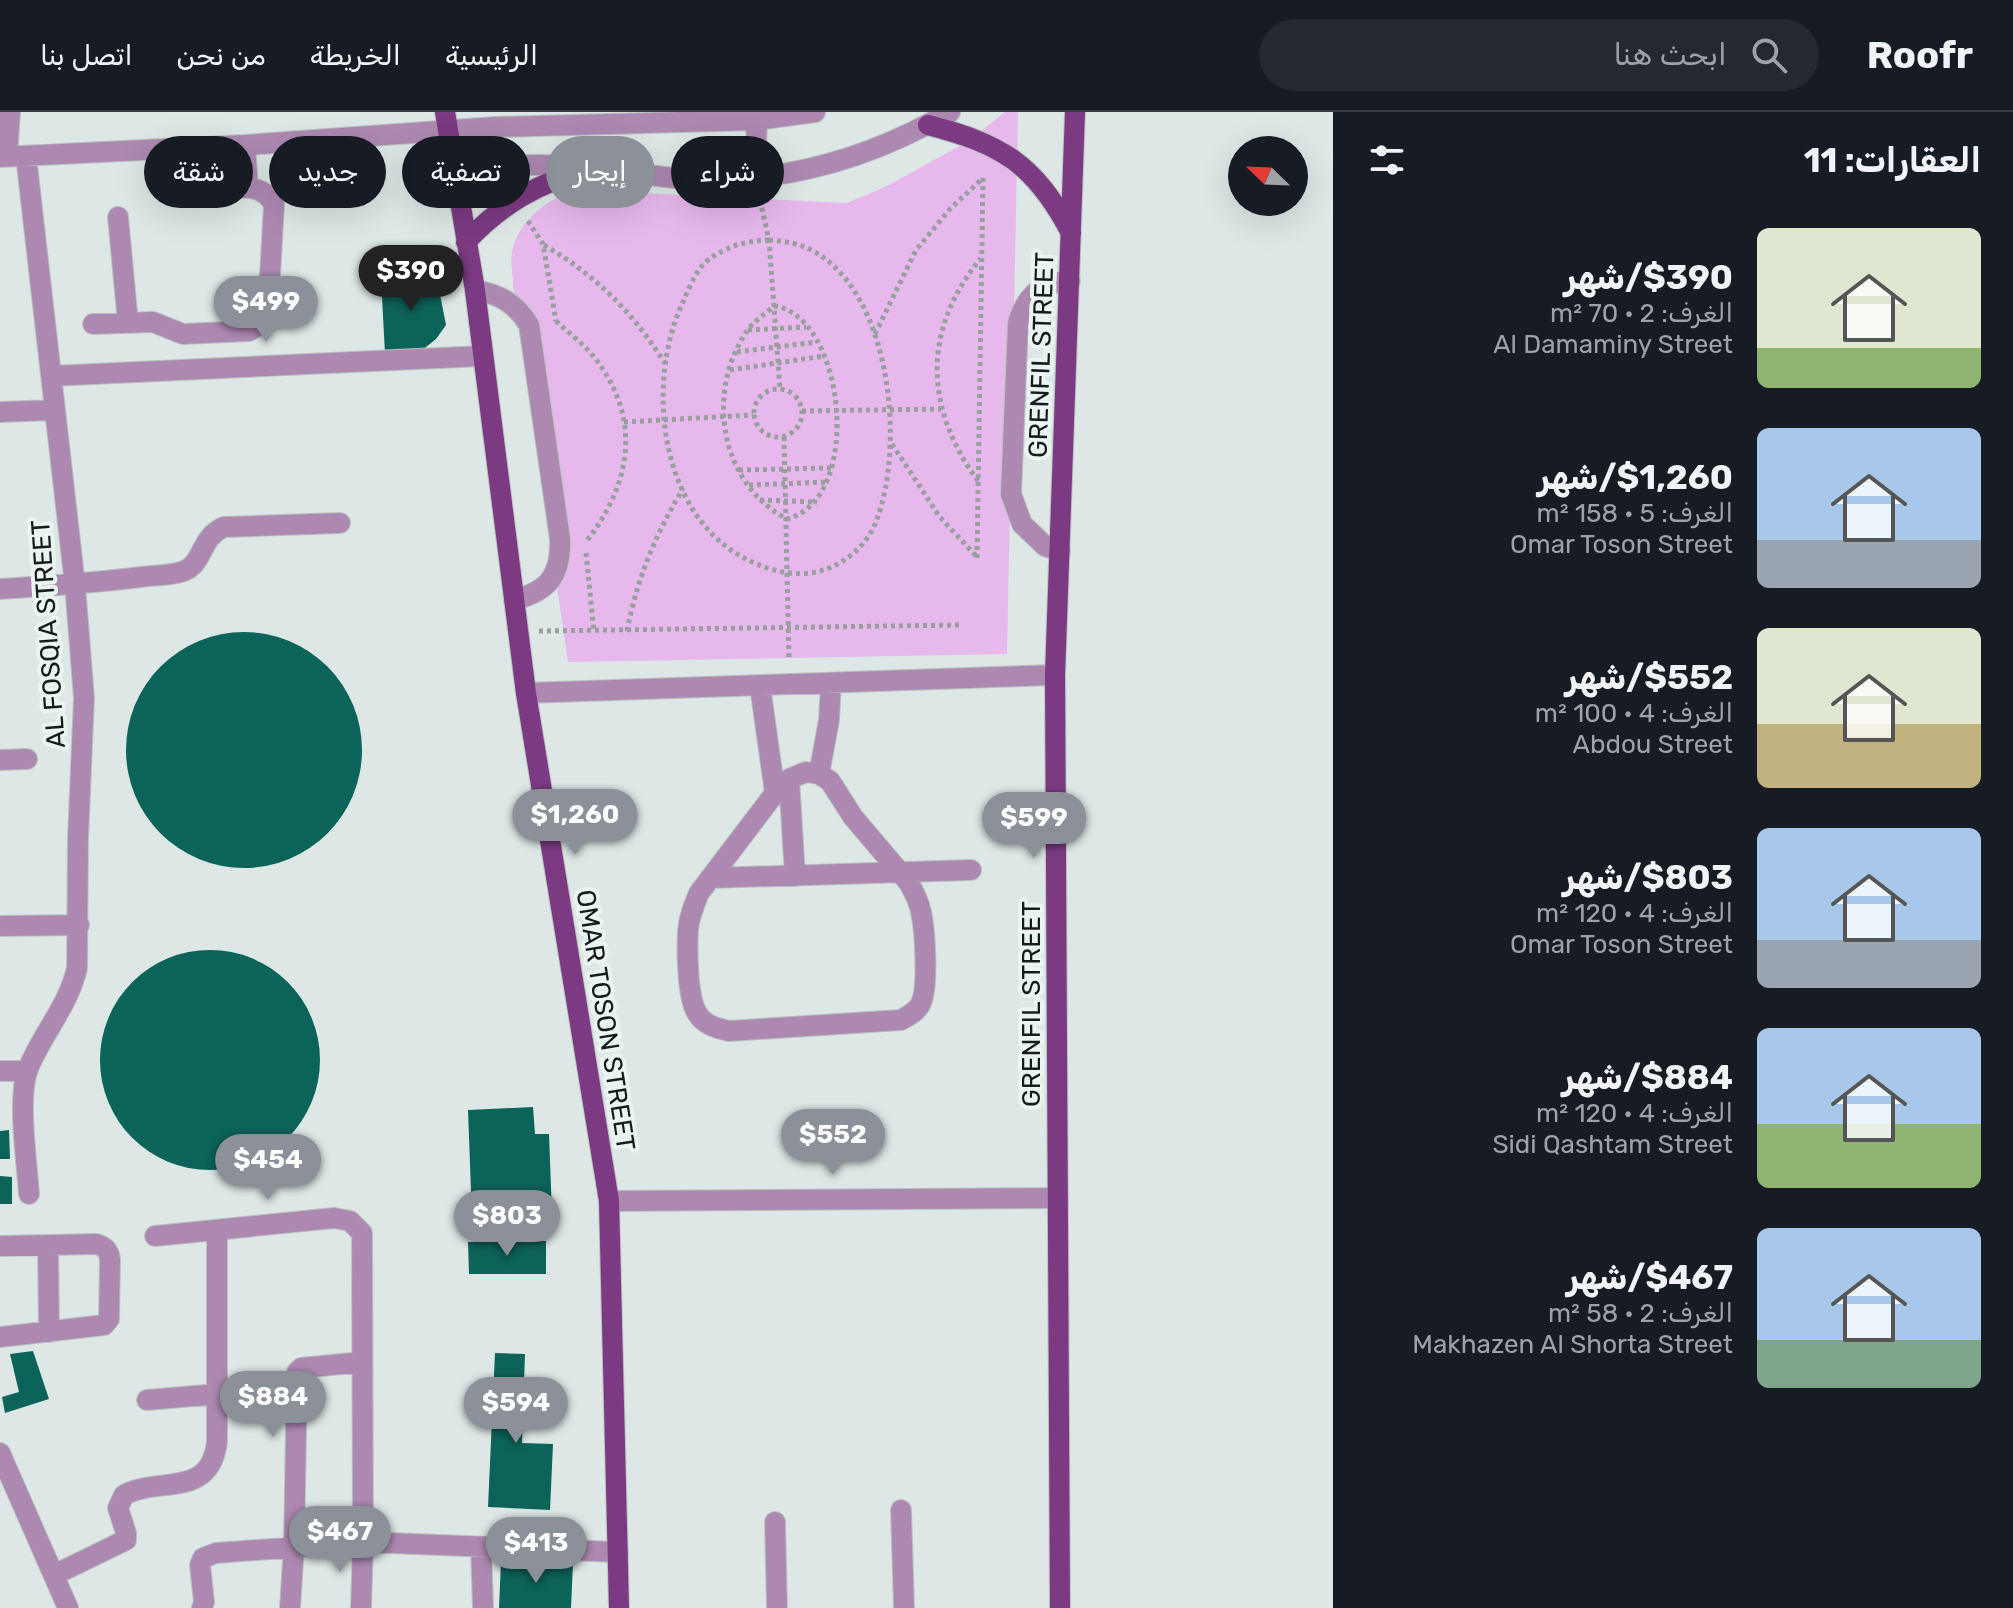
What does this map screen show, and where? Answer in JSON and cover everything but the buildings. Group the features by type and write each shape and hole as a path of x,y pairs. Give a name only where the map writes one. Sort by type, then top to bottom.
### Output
{"main road":[{"name":"GRENFIL STREET","path":"1060,1608 1055,675 1075,112"},
{"path":"928,125 971,136 1012,158 1050,197 1072,235"},
{"path":"466,242 514,199 546,183"},
{"name":"OMAR TOSON STREET","path":"460,208 475,290 526,693 609,1201 619,1608"}],"street":[{"name":"AL FOSQIA STREET","path":"10,112 11,157 51,376 75,585 84,698 77,968 73,988 27,1071 23,1092 29,1194"},
{"path":"253,144 446,122 495,127 757,120 815,112"},
{"path":"784,173 871,152 950,112"},
{"path":"756,136 757,120"},
{"path":"11,157 144,150"},
{"path":"93,324 159,323 183,334 249,331 258,326 268,310 274,205 264,191 253,189"},
{"path":"118,217 128,323"},
{"path":"1060,551 1045,546 1022,524 1011,494 1018,323 1030,296 1055,282 1070,281"},
{"path":"475,290 488,292 512,304 529,325 560,539 556,573 538,591 514,600"},
{"path":"51,376 483,356"},
{"path":"0,412 54,410"},
{"path":"0,589 75,585 183,571 198,558 213,531 224,527 340,523"},
{"path":"526,693 1055,675"},
{"path":"819,774 829,720 831,683"},
{"path":"760,686 782,786 795,876"},
{"path":"0,760 27,759"},
{"path":"806,772 819,774 830,781 853,817 916,895 923,922 924,994 912,1015 901,1020 729,1031 703,1021 695,1010 691,997 688,928 699,893 782,786 806,772"},
{"path":"710,878 971,870"},
{"path":"0,926 79,925"},
{"path":"0,1071 27,1071"},
{"path":"609,1201 1058,1198"},
{"path":"155,1236 334,1218 350,1221 362,1233 361,1608"},
{"path":"54,1575 126,1540 118,1508 124,1495 193,1481 203,1474 213,1460 217,1394 217,1230"},
{"path":"0,1246 97,1244 109,1252 110,1260 109,1319 99,1327 0,1337"},
{"path":"48,1245 49,1332"},
{"path":"290,1608 297,1372 301,1368 362,1362"},
{"path":"147,1400 217,1394"},
{"path":"0,1453 8,1489 68,1608"},
{"path":"901,1510 904,1608"},
{"path":"775,1522 777,1608"},
{"path":"202,1608 200,1565 203,1558 216,1553 363,1542 618,1552"},
{"path":"481,1547 483,1608"}],"path":[{"path":"874,335 916,250 950,209 983,178 977,558 939,516 891,443"},
{"path":"762,208 769,240 780,389"},
{"path":"769,240 802,246 829,262 840,273 857,298 874,335 887,383 891,443 878,517 862,545 850,557 825,570 800,574 764,567 727,549 709,533 683,489 669,451 664,420 665,364 678,311 704,263 734,245 769,240"},
{"path":"543,244 575,263 627,309 665,364"},
{"path":"978,481 950,435 941,409 937,355 951,302 982,257"},
{"path":"774,306 789,308 808,327 831,373 837,411 832,468 829,482 817,502 802,515 787,519 759,500 738,470 728,444 723,417 724,395 736,352 747,330 774,306"},
{"path":"556,321 589,350 601,366 619,402 624,422 625,462 620,481 605,518 585,543"},
{"path":"747,330 808,327"},
{"path":"736,352 816,342"},
{"path":"730,370 824,356"},
{"path":"780,389 795,396 802,411 798,428 784,437 767,436 755,423 753,415 754,406 764,393 780,389"},
{"path":"802,411 941,409"},
{"path":"624,422 753,415"},
{"path":"784,437 790,685"},
{"path":"738,470 832,468"},
{"path":"748,485 829,482"},
{"path":"627,631 649,550 683,489"},
{"path":"759,500 817,502"},
{"path":"518,631 962,625"}],"shaded area":[{"path":"1005,112 1018,112 1007,654 568,662 511,264 515,240 527,221 546,205 546,208 655,208 655,194 671,195 671,208 784,208 784,200 847,203 885,187 969,141"}]}
